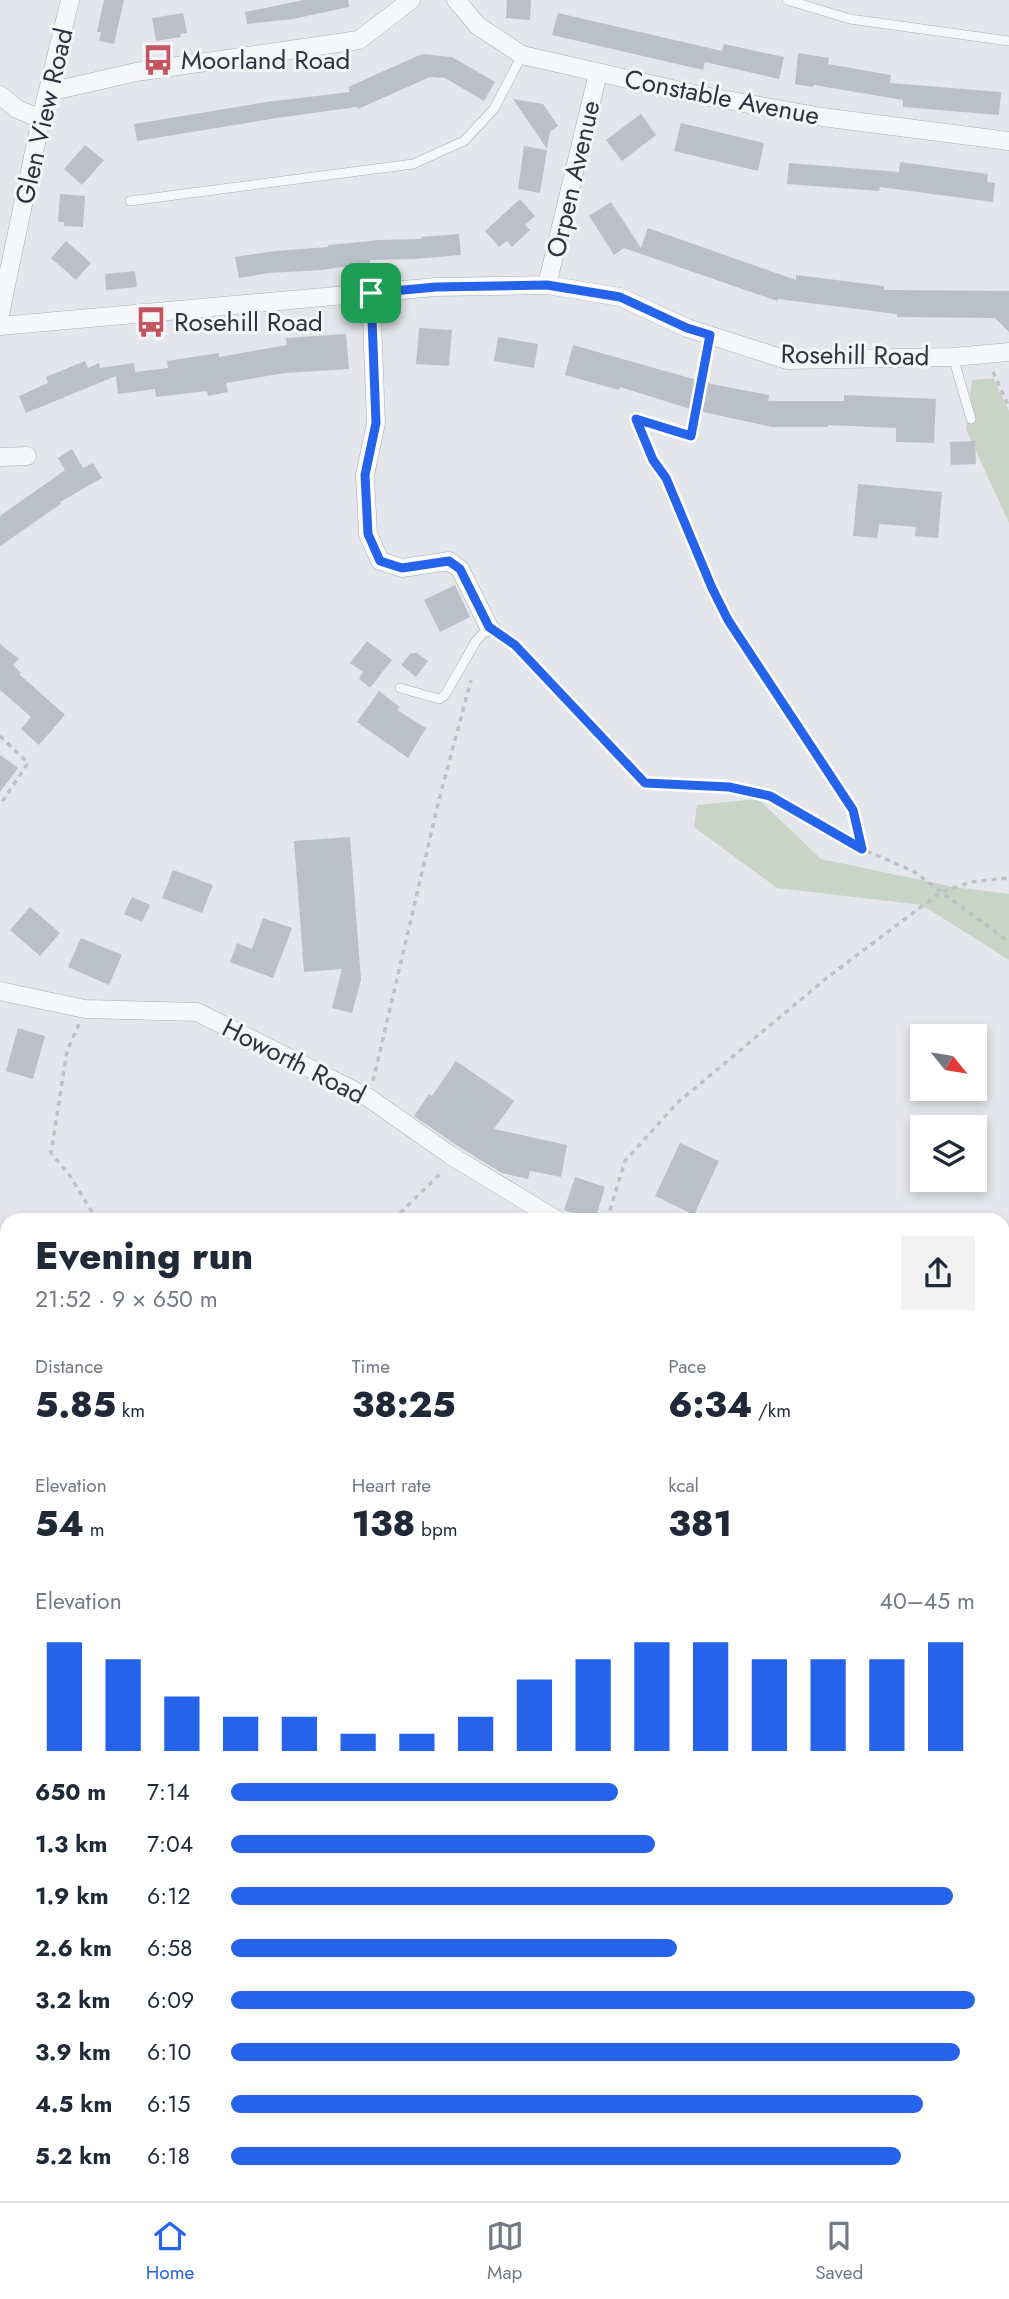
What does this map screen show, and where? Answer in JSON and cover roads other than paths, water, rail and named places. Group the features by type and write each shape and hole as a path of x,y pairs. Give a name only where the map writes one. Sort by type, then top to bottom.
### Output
{"street":[{"name":"Glen View Road","path":"0,314 41,119 70,0"},
{"path":"49,92 136,72 359,40 411,0"},
{"name":"Constable Avenue","path":"456,0 478,26 522,55 698,95 822,117 1009,141"},
{"name":"Orpen Avenue","path":"547,285 598,73"},
{"path":"0,95 17,109 41,119"},
{"name":"Rosehill Road","path":"0,326 436,287 547,285 620,297 687,328 787,360 953,357 1009,352"},
{"path":"371,293 376,423 365,475 368,534 380,561 402,568 449,561 460,569 489,627"},
{"path":"0,457 27,456"},
{"name":"Howorth Road","path":"0,991 85,1009 197,1012 369,1098 456,1158 546,1213"}],"lane":[{"path":"787,0 850,19 1009,41"},
{"path":"130,201 413,164 464,141 494,109 522,55"},
{"path":"953,357 971,419"},
{"path":"400,688 439,699 445,695 476,641 489,627"}],"place":[{"name":"Moorland Road","path":"158,60"},
{"name":"Rosehill Road","path":"151,322"}]}
